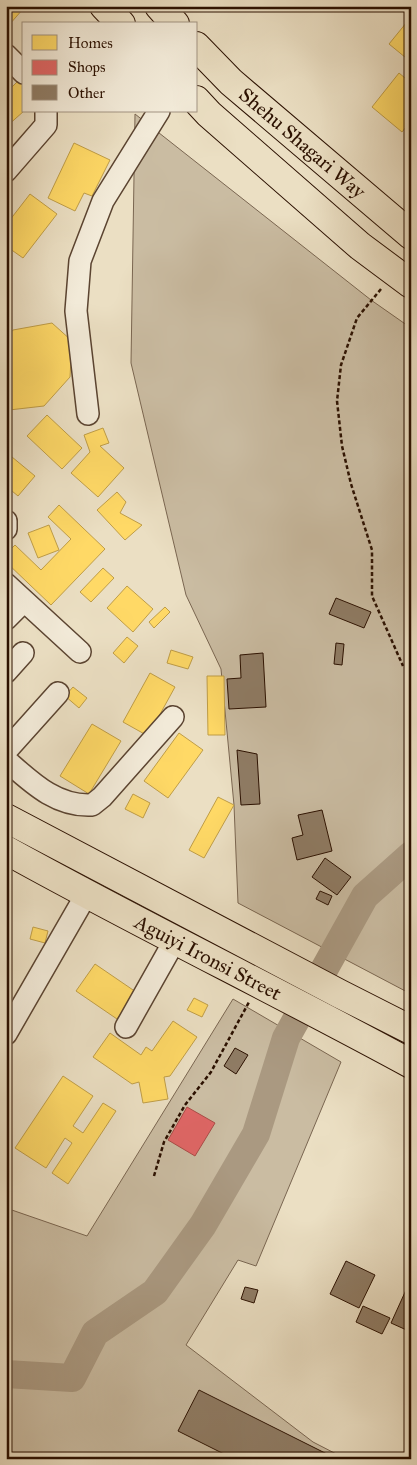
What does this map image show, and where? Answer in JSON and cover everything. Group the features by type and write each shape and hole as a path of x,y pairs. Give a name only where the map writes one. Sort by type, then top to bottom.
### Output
{"main road":[{"path":"104,6 119,22"},
{"path":"159,6 173,22"},
{"name":"Shehu Shagari Way","path":"198,48 230,82 411,235"},
{"name":"Shehu Shagari Way","path":"198,102 209,114 360,246 403,278"},
{"name":"Aguiyi Ironsi Street","path":"6,818 411,1030"},
{"name":"Aguiyi Ironsi Street","path":"6,850 86,895 328,1018 411,1064"}],"street":[{"path":"6,55 22,71"},
{"path":"6,171 46,124 46,112"},
{"path":"88,414 76,310 80,261 103,201 158,112"},
{"path":"6,522 6,529"},
{"path":"6,584 80,652"},
{"path":"6,618 24,600"},
{"path":"6,672 23,653"},
{"path":"58,694 8,749 36,786 54,797 69,803 92,805 102,797 173,717"},
{"path":"6,1034 86,895"},
{"path":"126,1027 175,940"}],"path":[{"path":"403,278 357,318 341,365 337,401 342,446 351,484 372,550 372,596 403,666"},
{"path":"154,1176 164,1142 185,1105 211,1072 265,986"}],"shaded area":[{"path":"135,114 371,300 411,328 411,994 238,903 234,805 221,669 186,595 131,363"},
{"path":"233,999 341,1062 256,1266 238,1260 186,1345 313,1442 346,1459 6,1459 6,1208 87,1236"}],"building: Homes":[{"path":"6,6 19,6 23,9 9,25 6,24"},
{"path":"411,17 411,62 389,44"},
{"path":"399,73 411,83 411,121 402,132 372,107"},
{"path":"22,79 23,112 6,127 6,84 11,88"},
{"path":"74,143 110,160 92,196 84,193 75,211 48,198"},
{"path":"30,194 57,214 23,258 6,246 6,225"},
{"path":"52,323 72,341 70,377 44,406 9,410 6,408 6,338 13,330"},
{"path":"47,415 82,448 62,469 27,436"},
{"path":"103,428 109,443 100,446 124,468 98,497 71,473 90,452 84,435"},
{"path":"6,452 35,476 18,496 6,486"},
{"path":"117,492 126,502 120,513 142,525 125,540 97,510"},
{"path":"59,505 105,549 51,605 6,562 6,554 15,545 41,570 71,539 48,517"},
{"path":"49,525 59,550 38,558 28,533"},
{"path":"103,568 114,578 91,602 80,592"},
{"path":"127,586 153,609 133,632 107,608"},
{"path":"165,607 170,612 154,628 149,622"},
{"path":"127,637 138,646 124,663 113,653"},
{"path":"171,650 193,657 188,669 167,663"},
{"path":"150,673 175,687 148,736 123,722"},
{"path":"207,676 224,676 225,735 208,735"},
{"path":"73,687 87,698 79,708 65,696"},
{"path":"92,724 121,741 89,794 60,776"},
{"path":"179,733 203,750 168,798 144,781"},
{"path":"133,794 150,803 143,818 125,809"},
{"path":"218,797 234,805 204,858 189,850"},
{"path":"33,927 48,931 45,943 30,939"},
{"path":"95,964 136,992 117,1019 76,991"},
{"path":"194,998 208,1005 202,1017 187,1010"},
{"path":"173,1021 197,1037 170,1076 164,1077 168,1099 143,1103 139,1082 132,1084 93,1057 110,1033 141,1055 146,1047 152,1051"},
{"path":"63,1076 93,1096 73,1126 83,1133 103,1103 116,1111 68,1184 52,1173 72,1143 65,1138 46,1168 15,1148"}],"building: Shops":[{"path":"187,1107 215,1123 195,1156 168,1140"}],"building: Other":[{"path":"336,598 371,612 364,628 329,614"},
{"path":"336,643 344,644 342,665 334,664"},
{"path":"263,653 266,707 229,709 227,679 241,678 240,655"},
{"path":"237,750 257,754 260,804 241,805"},
{"path":"322,810 332,851 297,860 292,838 303,835 298,815"},
{"path":"325,858 351,877 337,895 312,877"},
{"path":"320,891 332,896 328,905 316,899"},
{"path":"235,1048 248,1055 236,1074 224,1066"},
{"path":"346,1261 375,1275 359,1308 330,1294"},
{"path":"245,1287 258,1290 254,1303 241,1299"},
{"path":"406,1290 411,1292 411,1332 391,1323"},
{"path":"363,1306 390,1318 382,1334 356,1322"},
{"path":"199,1390 337,1459 234,1459 178,1431"}],"waterway":[{"path":"6,1374 72,1378 95,1333 155,1292 203,1225 256,1134 286,1038 365,896 411,855"}]}
